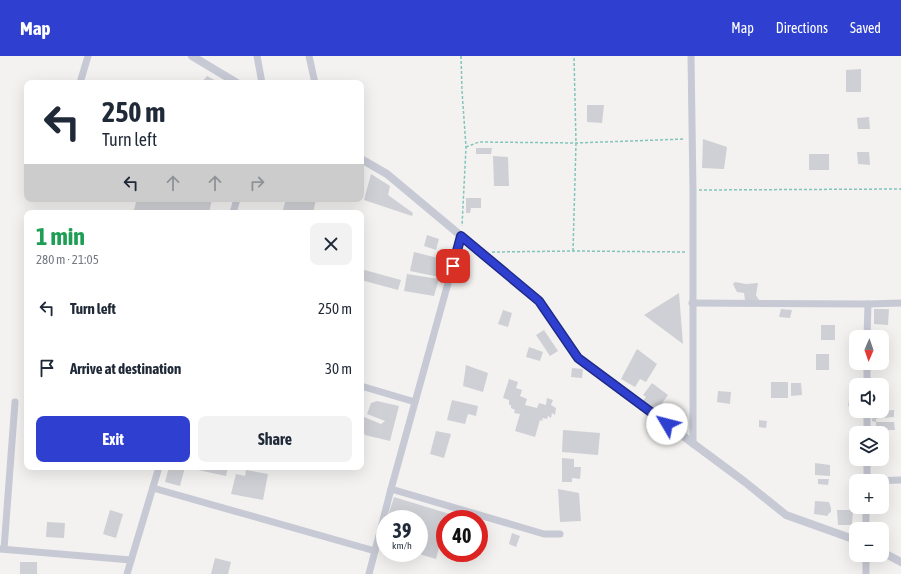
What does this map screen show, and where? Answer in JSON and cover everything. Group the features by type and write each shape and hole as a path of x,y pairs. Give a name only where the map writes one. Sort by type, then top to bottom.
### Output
{"street":[{"path":"81,80 88,56"},
{"path":"192,56 232,80"},
{"path":"257,56 261,80"},
{"path":"309,56 314,80"},
{"path":"691,56 693,190 693,444"},
{"path":"364,160 387,174 539,301 578,358 786,515 849,538"},
{"path":"369,574 461,236"},
{"path":"692,303 901,303"},
{"path":"867,330 868,304"},
{"path":"364,387 415,402"},
{"path":"15,402 1,550 131,560"},
{"path":"127,574 158,470"},
{"path":"889,480 901,480"},
{"path":"153,488 375,551"},
{"path":"391,489 544,534 560,534"},
{"path":"889,556 901,562"},
{"path":"866,562 866,574"}],"path":[{"path":"461,56 466,147 461,236"},
{"path":"573,251 576,143 574,56"},
{"path":"466,147 479,142 576,143 692,139"},
{"path":"693,190 901,189"},
{"path":"481,252 692,252"}],"building":[{"path":"861,69 861,92 846,92 846,70"},
{"path":"207,76 214,80 204,80"},
{"path":"587,105 604,105 602,123 587,122"},
{"path":"869,117 870,129 858,129 857,118"},
{"path":"703,139 727,147 724,169 702,168"},
{"path":"476,148 492,148 491,154 476,154"},
{"path":"857,152 869,152 870,165 858,164"},
{"path":"809,154 829,154 829,170 809,170"},
{"path":"493,156 508,157 509,186 494,186"},
{"path":"371,174 390,186 388,195 413,213 412,216 364,200"},
{"path":"466,198 481,198 481,208 471,208 470,213 466,213"},
{"path":"136,202 211,202 210,210 134,210"},
{"path":"285,202 315,202 314,210 283,210"},
{"path":"427,235 439,239 436,250 424,246"},
{"path":"414,252 446,260 439,277 410,271"},
{"path":"364,270 401,280 398,290 364,281"},
{"path":"407,274 439,279 434,296 404,291"},
{"path":"735,282 746,284 758,283 756,295 759,300 745,300 744,293 737,292 733,284"},
{"path":"679,293 683,344 644,315"},
{"path":"781,309 792,310 790,318 779,317"},
{"path":"874,309 889,309 888,325 874,324"},
{"path":"503,310 512,313 508,327 498,324"},
{"path":"821,325 835,325 835,340 821,340"},
{"path":"544,330 558,351 550,356 536,335"},
{"path":"529,347 543,352 540,361 526,357"},
{"path":"637,349 657,364 646,382 640,379 635,387 621,379"},
{"path":"816,354 829,354 829,370 816,370"},
{"path":"466,365 488,373 483,392 463,386"},
{"path":"572,368 583,369 582,378 571,377"},
{"path":"509,379 518,382 516,388 522,390 520,396 527,399 525,405 537,408 539,403 546,405 547,398 553,400 551,405 556,408 555,415 552,413 551,418 548,416 547,419 542,418 543,421 540,420 535,437 515,431 520,414 514,413 515,410 511,408 511,405 509,405 509,400 503,398"},
{"path":"771,382 788,382 788,398 771,398"},
{"path":"652,383 668,395 656,412 642,402 646,397 643,395"},
{"path":"791,383 801,383 802,395 791,396"},
{"path":"718,391 731,392 730,404 717,402"},
{"path":"452,400 478,406 476,416 468,414 465,424 447,420"},
{"path":"377,401 399,406 390,441 365,435 364,433 364,417 381,424 385,421 367,414 371,403"},
{"path":"889,410 894,410 894,417 889,417"},
{"path":"872,418 879,418 876,419 876,422 872,421"},
{"path":"759,420 767,421 766,428 759,427"},
{"path":"876,422 894,422 895,430 889,430 889,426 876,426"},
{"path":"563,430 600,433 598,455 562,452"},
{"path":"436,431 451,434 444,458 430,454"},
{"path":"562,458 574,459 574,467 581,467 580,479 572,478 572,482 562,482"},
{"path":"815,463 830,465 830,476 815,475"},
{"path":"168,470 184,470 180,486 165,482"},
{"path":"198,470 227,470 226,476"},
{"path":"246,470 268,474 263,500 231,494 236,474 245,476"},
{"path":"818,479 829,479 828,485 818,484"},
{"path":"558,489 579,493 581,521 560,522"},
{"path":"394,497 437,510 436,559 428,557 428,510 390,510"},
{"path":"815,501 829,502 831,512 828,516 814,514"},
{"path":"110,510 123,514 116,538 103,534"},
{"path":"837,510 849,510 849,514 853,514 852,522 849,522 849,525 838,525"},
{"path":"47,522 65,523 64,538 46,537"},
{"path":"512,533 520,536 516,547 509,544"},
{"path":"215,558 231,562 228,574 211,574"},
{"path":"20,562 37,562 37,574 20,574"}],"route":[{"path":"453,266 461,236 539,301 578,358 667,424"}]}
